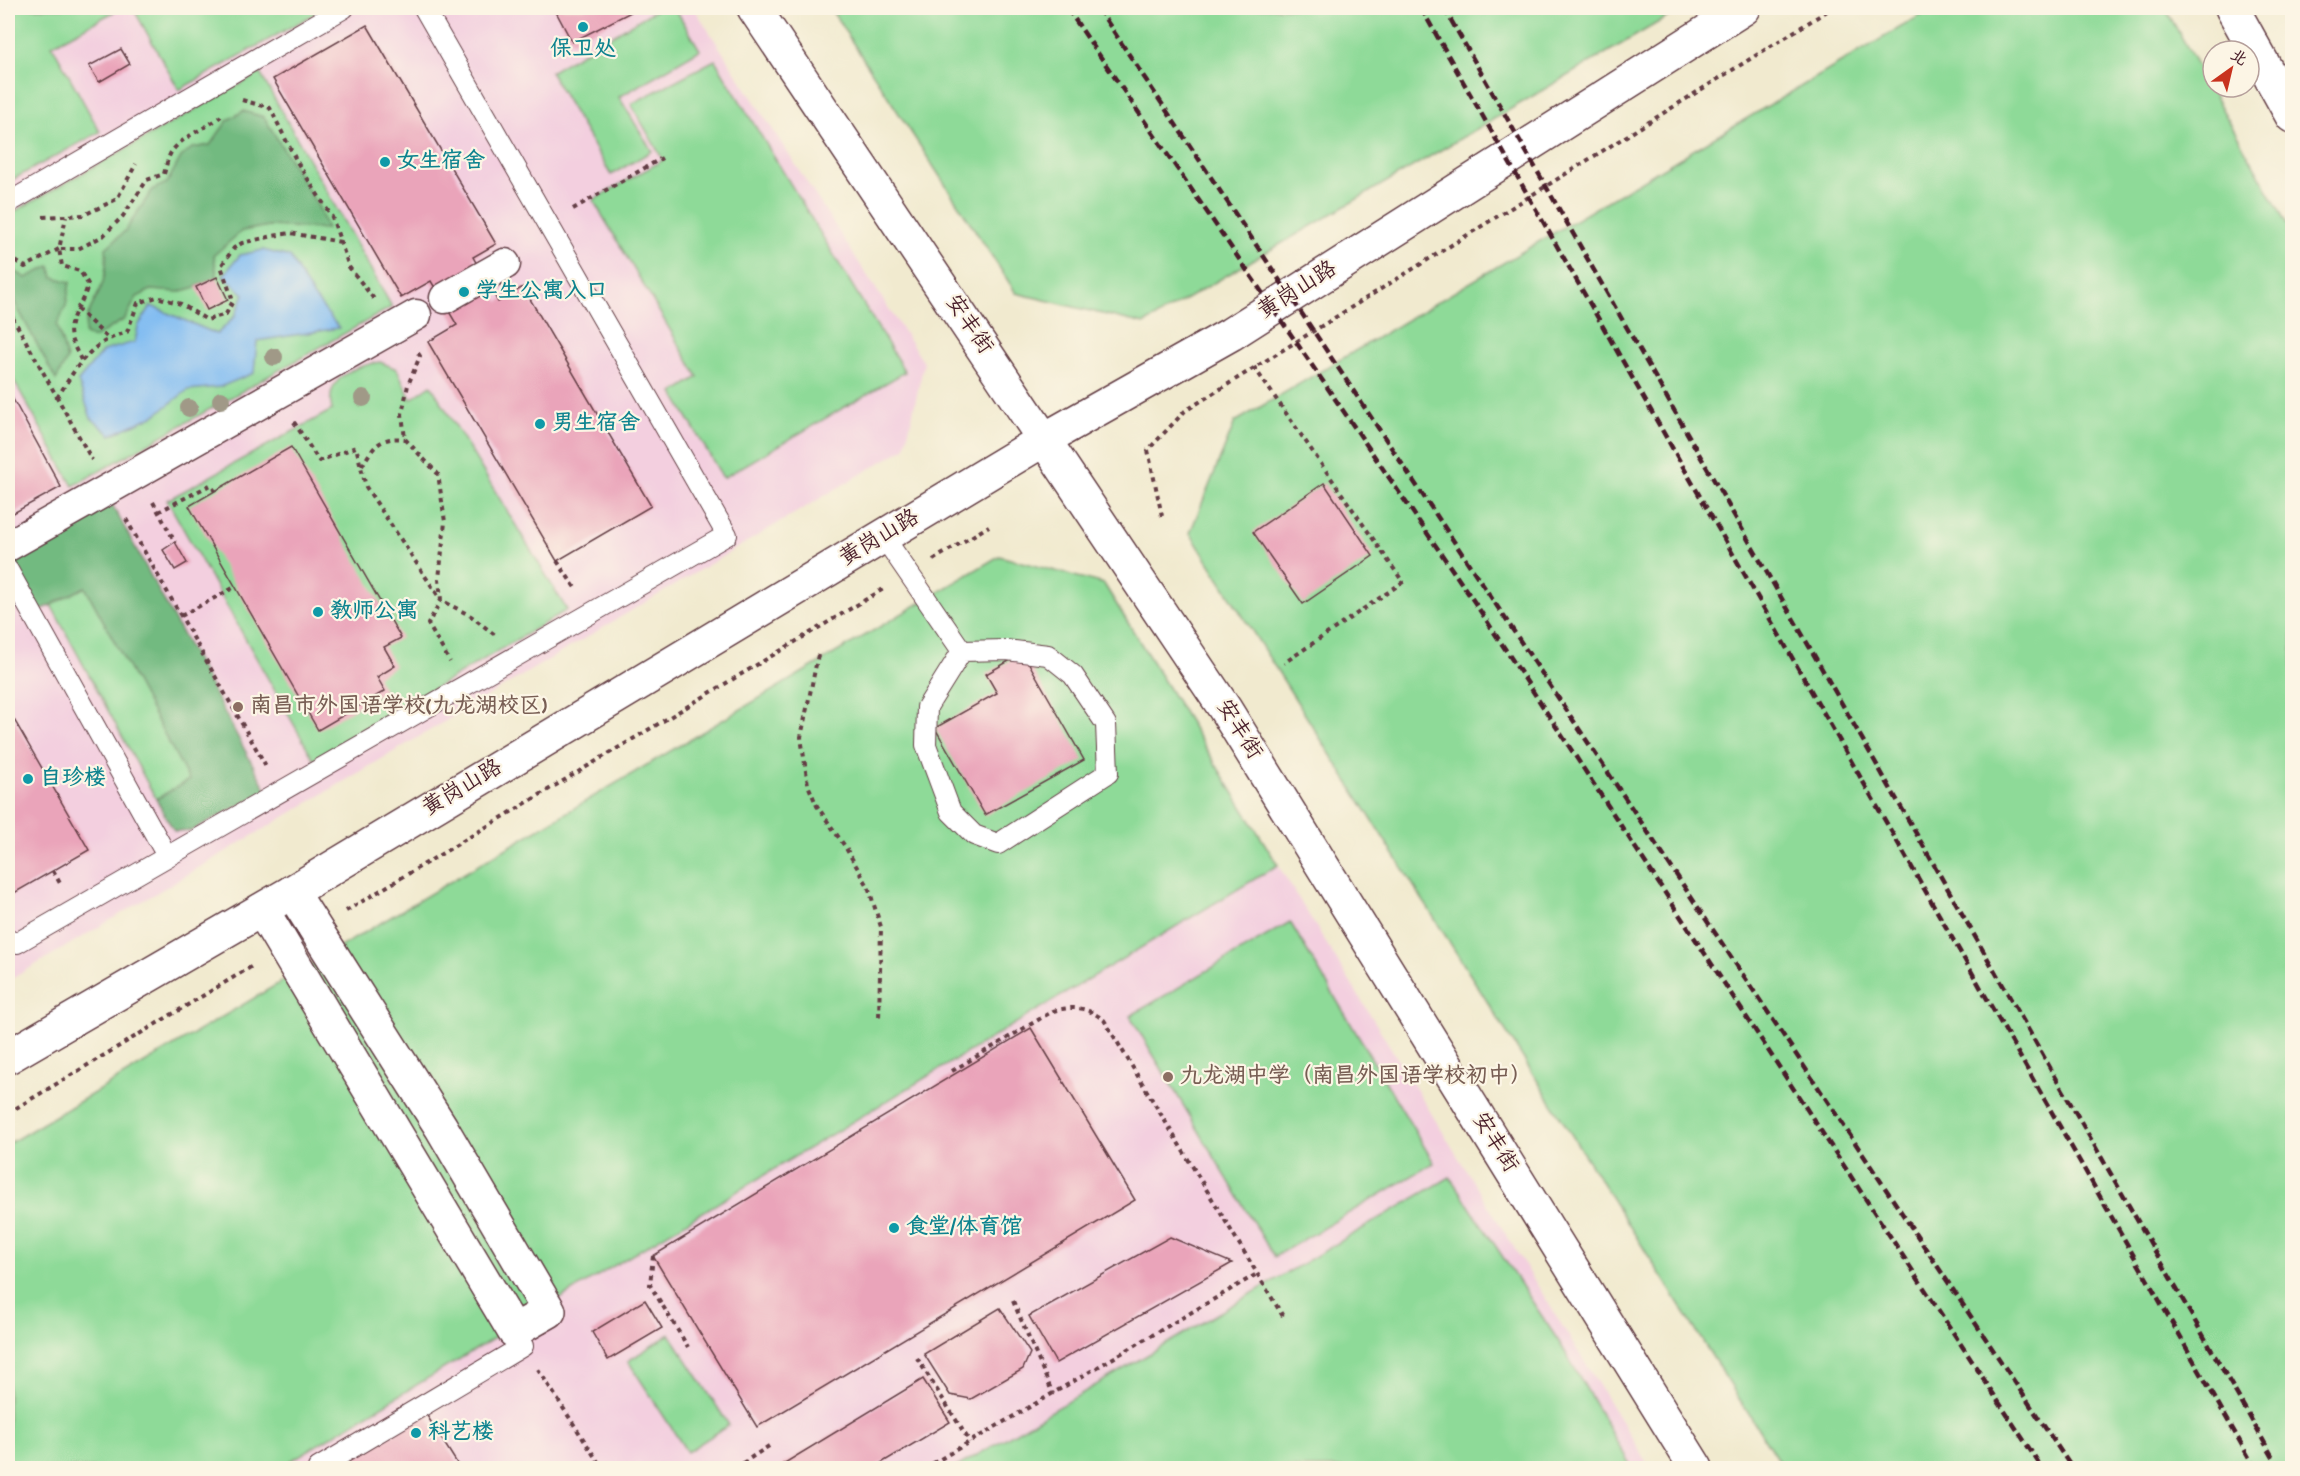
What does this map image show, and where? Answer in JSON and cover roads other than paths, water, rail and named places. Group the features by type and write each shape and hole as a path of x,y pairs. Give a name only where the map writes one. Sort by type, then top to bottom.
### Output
{"street":[{"name":"安丰街","path":"754,8 1225,709 1696,1468"},
{"name":"黄岗山路","path":"8,1057 262,910 1045,439 1231,334 1744,8"},
{"path":"2232,8 2292,116"},
{"path":"445,298 505,264"},
{"path":"8,546 408,319"},
{"path":"262,910 514,1331 549,1311 441,1127 292,892"}],"lane":[{"path":"8,203 344,8"},
{"path":"8,940 17,943 726,535 424,8"},
{"path":"883,536 962,651"},
{"path":"8,570 167,856"},
{"path":"1006,650 1048,656 1073,675 1106,724 1108,773 998,844 974,835 951,812 926,746 927,707 962,651 1006,650"},
{"path":"318,1468 524,1346"}],"water":[{"path":"263,250 290,257 312,294 339,328 257,341 254,373 220,387 188,390 155,415 111,435 91,418 78,381 103,351 135,342 138,326 151,306 217,334 235,316 244,294 223,276 240,255"}],"railway":[{"path":"1067,8 1475,603 2042,1468"},
{"path":"1098,8 2072,1468"},
{"path":"1421,8 2255,1468"},
{"path":"1444,8 2279,1468"}],"place":[{"name":"保卫处","path":"583,27"},
{"name":"女生宿舍","path":"385,162"},
{"name":"学生公寓入口","path":"464,292"},
{"name":"男生宿舍","path":"540,424"},
{"name":"教师公寓","path":"318,612"},
{"name":"南昌市外国语学校(九龙湖校区)","path":"238,707"},
{"name":"自珍楼","path":"28,779"},
{"name":"九龙湖中学（南昌外国语学校初中）","path":"1168,1077"},
{"name":"食堂/体育馆","path":"894,1228"},
{"name":"科艺楼","path":"416,1433"}]}
